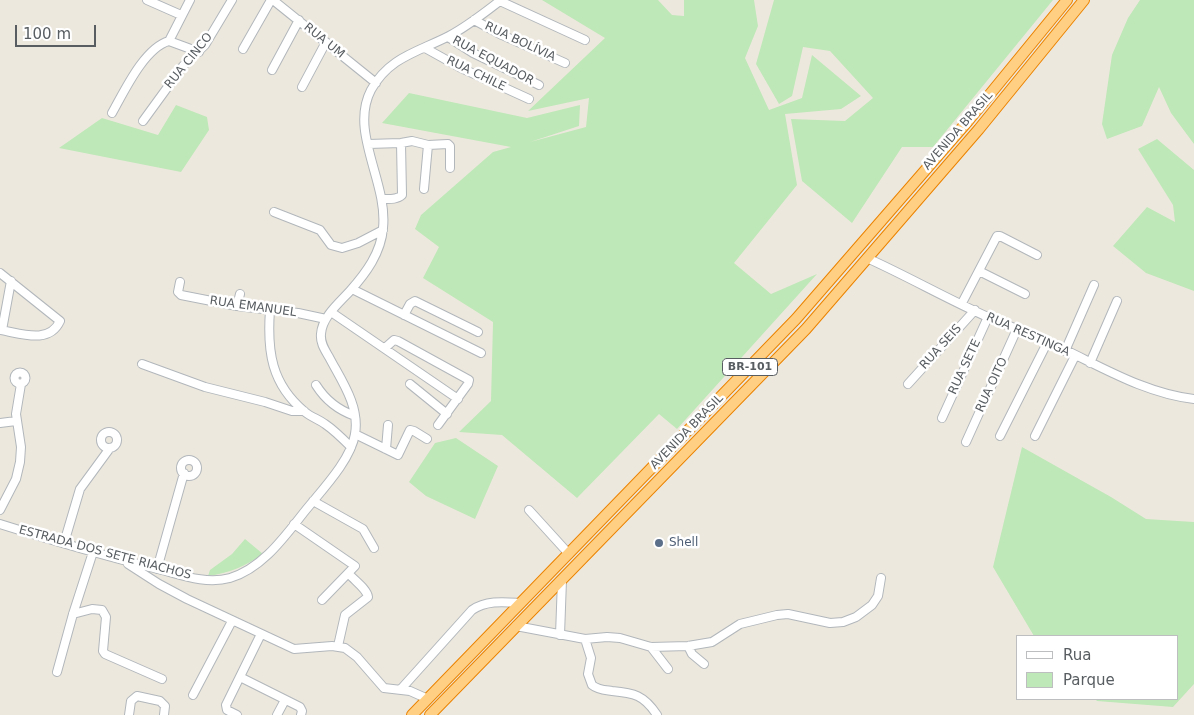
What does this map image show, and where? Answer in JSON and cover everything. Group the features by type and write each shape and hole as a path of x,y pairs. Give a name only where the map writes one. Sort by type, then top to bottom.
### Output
{"highway":[{"name":"AVENIDA BRASIL","path":"412,715 796,319 968,121 1067,0"},
{"name":"AVENIDA BRASIL","path":"430,715 806,329 979,129 1084,0"}],"street":[{"path":"147,0 181,15"},
{"path":"112,113 150,52 157,46 169,41 190,0"},
{"name":"RUA CINCO","path":"144,121 183,66 206,45 232,0"},
{"path":"243,49 272,0"},
{"name":"RUA UM","path":"272,0 376,83"},
{"path":"500,0 585,40"},
{"name":"ESTRADA DOS SETE RIACHOS","path":"0,524 123,561 207,580 231,577 252,567 263,559 294,524 340,466 351,447 355,434 355,416 351,400 321,339 322,328 326,319 374,260 383,230 382,199 364,126 364,115 368,98 376,83 397,60 448,37 500,0"},
{"path":"272,70 298,20"},
{"name":"RUA BOLÍVIA","path":"474,20 502,36 565,63"},
{"name":"RUA EQUADOR","path":"448,37 473,53 539,84"},
{"path":"169,41 199,52"},
{"path":"302,86 326,42"},
{"name":"RUA CHILE","path":"425,48 461,68 529,99"},
{"path":"368,144 412,141 428,145 448,144 450,146 450,168"},
{"path":"382,199 395,199 402,195 401,143"},
{"path":"424,189 428,145"},
{"path":"274,212 320,230 332,245 342,248 358,243 383,230"},
{"path":"962,303 994,238 998,235 1037,255"},
{"name":"RUA RESTINGA","path":"868,258 988,317 1048,342 1090,363 1149,388 1174,396 1194,399"},
{"path":"979,271 1025,294"},
{"path":"0,273 10,281 60,321 55,329 43,336 1,330 10,281"},
{"name":"RUA EMANUEL","path":"180,282 178,292 181,295 238,306 308,314 326,319"},
{"path":"1065,351 1094,286"},
{"path":"352,289 481,353"},
{"path":"238,306 240,294"},
{"path":"1090,363 1117,301"},
{"path":"404,315 410,304 415,302 478,332"},
{"path":"270,310 269,328 273,365 278,381 304,411 328,426 351,447"},
{"name":"RUA SEIS","path":"908,384 975,310"},
{"path":"331,312 458,399"},
{"name":"RUA SETE","path":"942,418 988,317"},
{"name":"RUA OITO","path":"966,442 1018,329"},
{"path":"385,348 394,340 398,341 468,380 468,384 438,426"},
{"path":"1000,436 1048,342"},
{"path":"1034,436 1075,356"},
{"path":"142,364 205,387 292,410 304,411"},
{"path":"0,510 16,479 20,462 21,447 16,422 16,407 21,384"},
{"path":"410,384 447,414"},
{"path":"316,385 333,405 355,416"},
{"path":"0,423 16,422"},
{"path":"386,449 388,425"},
{"path":"355,434 397,455 400,453 410,430 427,439"},
{"path":"64,544 80,489 110,448"},
{"path":"157,569 184,473"},
{"path":"313,501 363,529 374,548"},
{"path":"529,510 569,554"},
{"path":"294,524 354,565 349,574 322,600"},
{"path":"58,672 73,614 93,552"},
{"path":"123,561 159,584 232,621 294,649 338,646 345,648 353,653 384,688 410,691 428,699"},
{"path":"338,646 345,615 366,599 368,595 349,574"},
{"path":"516,626 585,639 614,637 651,647 688,646 712,642 740,624 777,615 788,614 830,623 843,622 856,617 872,605 878,596 881,578"},
{"path":"560,635 562,580"},
{"path":"401,689 472,610 478,606 493,602 521,603"},
{"path":"73,614 92,609 102,610 106,617 103,651 105,654 162,679"},
{"path":"193,695 232,621"},
{"path":"233,713 226,705 261,634"},
{"path":"585,639 591,658 588,674 592,686 603,690 635,694 657,715"},
{"path":"688,646 692,654 704,664"},
{"path":"651,647 668,668"},
{"path":"240,677 302,708 301,715"},
{"path":"129,715 131,701 137,696 160,701 165,706 164,715"},
{"path":"277,715 285,700"}],"green space":[{"path":"542,0 658,0 672,15 684,16 684,0 754,0 758,26 745,58 769,110 802,98 812,55 861,96 841,109 785,114 797,185 734,263 771,294 817,274 677,429 659,414 577,498 502,435 459,432 491,401 493,322 423,278 439,247 415,229 421,215 493,152 511,147 382,123 409,93 527,118 580,105 579,126 530,142 586,127 589,98 528,111 605,38"},
{"path":"774,0 1053,0 933,147 902,147 852,223 802,181 791,119 845,121 873,98 830,51 803,47 792,96 779,104 756,64"},
{"path":"1140,0 1194,0 1194,144 1171,113 1159,87 1142,126 1107,139 1102,124 1112,55 1128,18"},
{"path":"176,105 207,117 209,130 181,172 59,148 102,118 158,135"},
{"path":"1157,139 1194,170 1194,291 1146,273 1113,246 1147,207 1175,222 1173,205 1138,149"},
{"path":"456,438 498,466 475,519 426,496 409,482 435,443"},
{"path":"1022,447 1146,519 1194,522 1194,684 1173,707 1097,701 1179,700 1179,635 1033,635 993,567"},
{"path":"245,539 263,554 237,568 208,576 210,570 232,554"}],"place":[{"name":"Shell","path":"659,543"}]}
